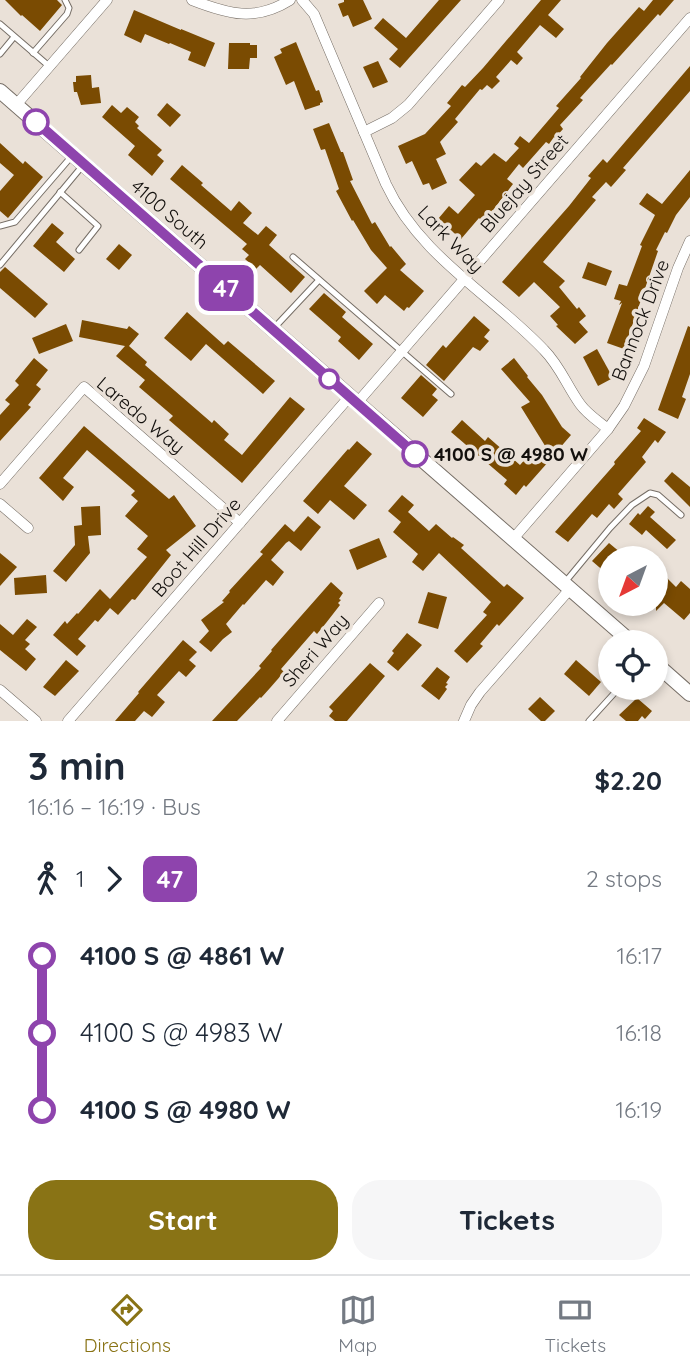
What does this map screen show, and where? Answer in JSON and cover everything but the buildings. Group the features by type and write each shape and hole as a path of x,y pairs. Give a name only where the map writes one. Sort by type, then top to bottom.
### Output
{"main road":[{"name":"4100 South","path":"0,91 617,630"},
{"path":"668,675 690,694"}],"street":[{"path":"16,105 107,0"},
{"path":"192,0 224,12 246,14 266,11 290,0"},
{"name":"Lark Way","path":"302,0 314,14 386,184 400,210 430,248 544,350 561,371 583,408 607,429"},
{"path":"364,131 391,118 408,105 499,0"},
{"name":"Bluejay Street","path":"353,400 401,352 690,18"},
{"name":"Bannock Drive","path":"513,539 624,406 638,380 690,241"},
{"name":"Laredo Way","path":"0,484 84,387 240,523"},
{"name":"Boot Hill Drive","path":"68,721 240,523 353,400"},
{"path":"0,504 28,528"},
{"path":"464,721 480,692 567,586"},
{"name":"Sheri Way","path":"277,721 379,603"},
{"path":"0,690 36,721"}],"lane":[{"path":"33,52 67,14 69,8 65,0"},
{"path":"0,24 50,67"},
{"path":"0,54 15,37"},
{"path":"0,265 60,192 78,160"},
{"path":"0,226 15,222 78,160"},
{"path":"60,192 98,226 79,250"},
{"path":"293,257 451,394"},
{"path":"272,329 319,280"},
{"path":"567,586 610,528 632,505 650,493 658,495 681,515"},
{"path":"589,721 608,700"}],"bus line":[{"name":"47","path":"36,122 415,454"}],"place":[{"name":"4100 S @ 4980 W","path":"415,454"}]}
